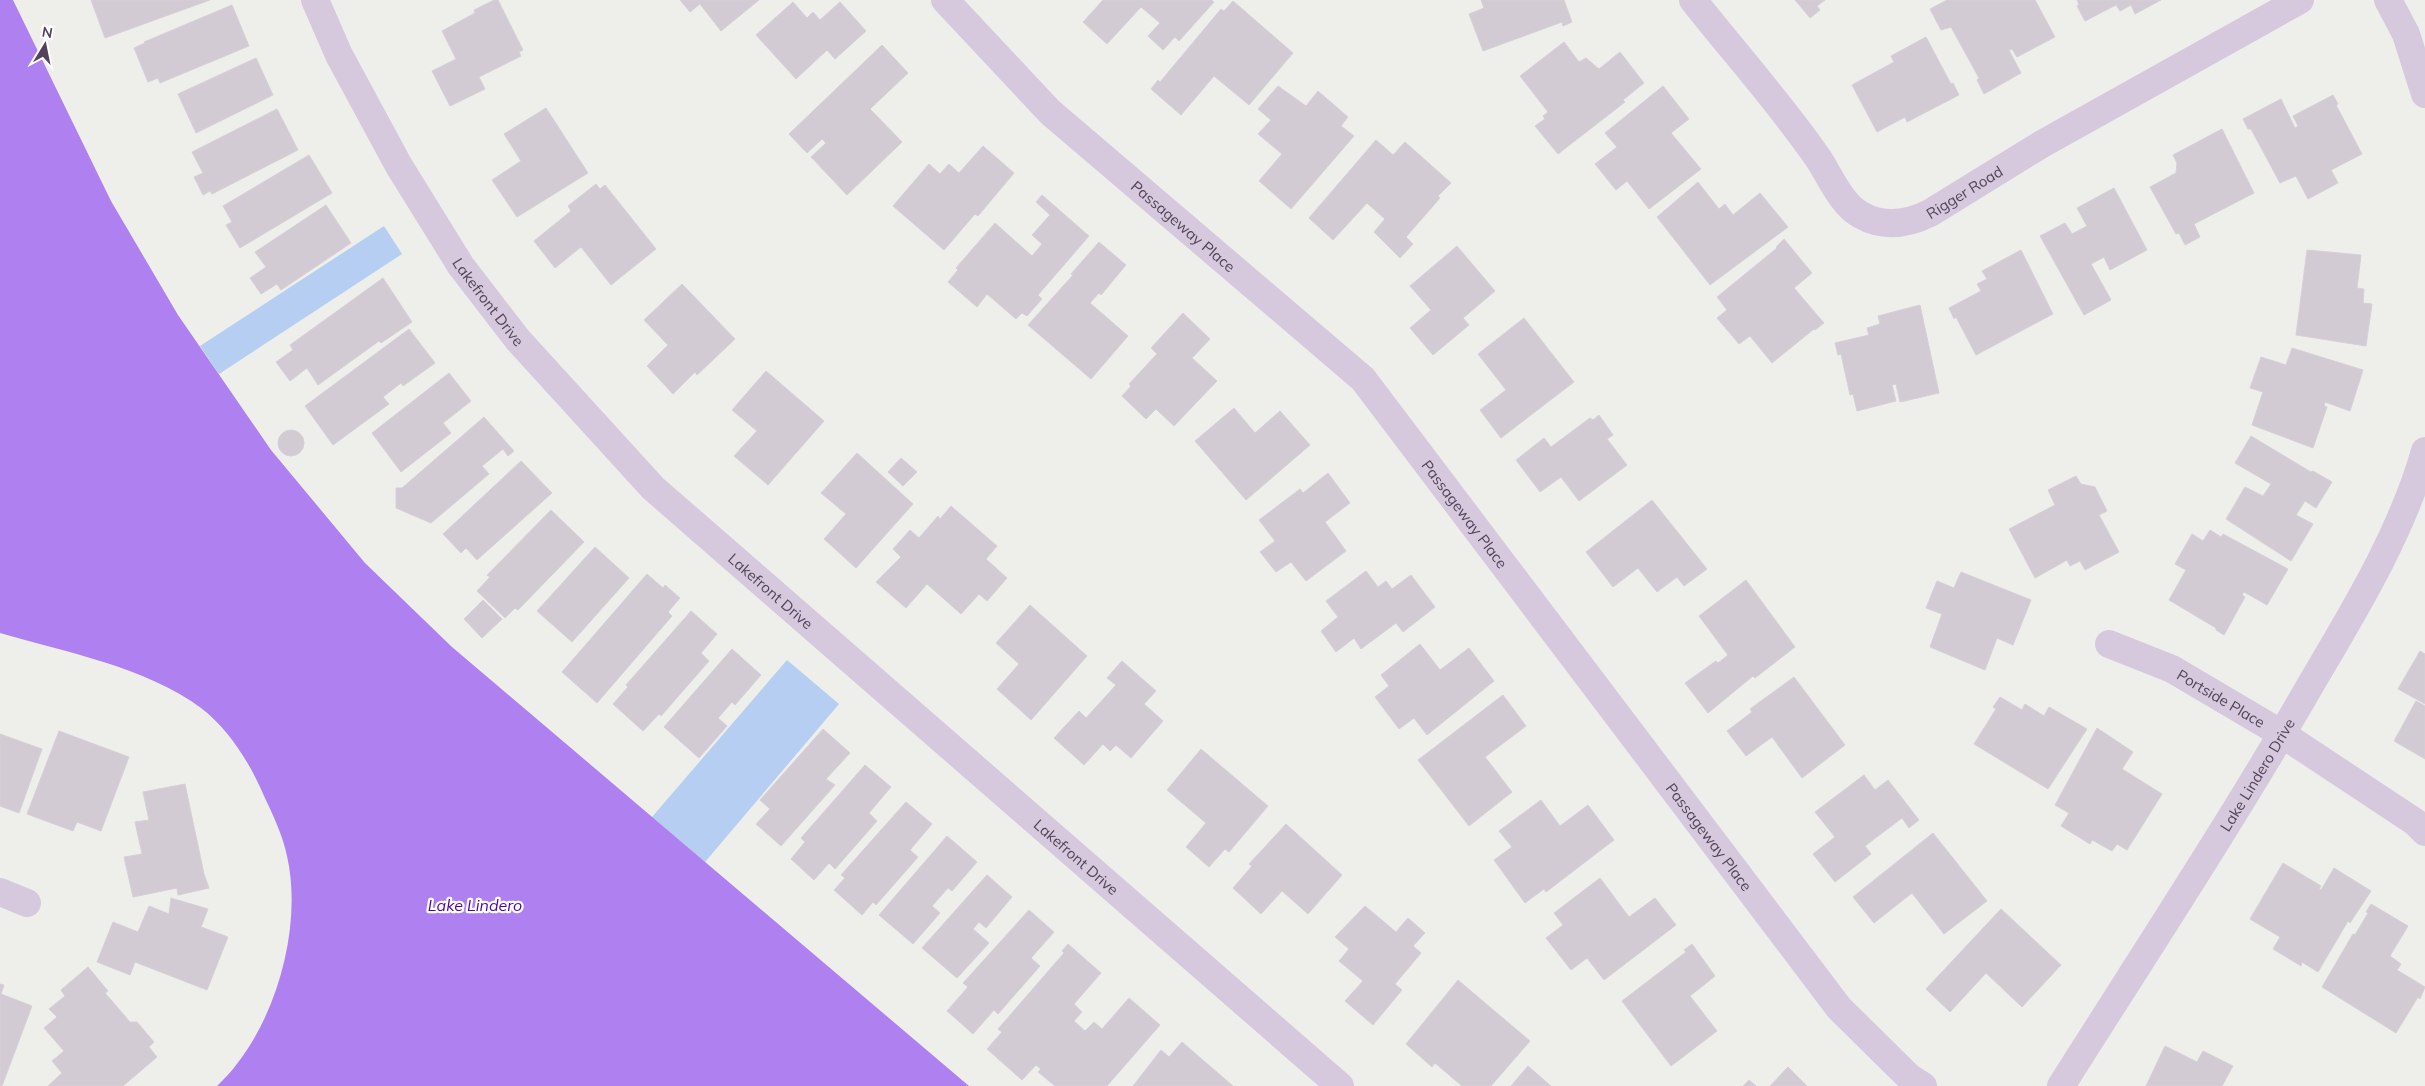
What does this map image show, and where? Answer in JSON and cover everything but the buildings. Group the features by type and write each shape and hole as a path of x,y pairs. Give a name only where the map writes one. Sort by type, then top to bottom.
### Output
{"street":[{"name":"Lakefront Drive","path":"315,0 339,55 399,166 461,266 518,340 653,488 1340,1086"},
{"name":"Passageway Place","path":"945,0 1050,112 1363,379 1839,1008 1909,1077 1923,1086"},
{"name":"Rigger Road","path":"1693,0 1818,158 1837,190 1861,215 1887,223 1911,223 1930,213 2042,144 2300,0"},
{"path":"2388,0 2406,34 2425,94"},
{"name":"Lake Lindero Drive","path":"2061,1086 2282,734 2380,565 2414,489 2425,451"},
{"name":"Portside Place","path":"2109,644 2172,669 2282,734 2415,822 2425,832"},
{"path":"0,892 27,903"}],"shaded area":[{"path":"384,226 402,254 219,374 200,346"},
{"path":"787,660 839,704 705,862 652,817"}],"water":[{"name":"Lake Lindero","path":"0,0 13,0 111,201 178,315 271,450 365,563 452,647 969,1086 217,1086 237,1064 254,1039 268,1010 279,980 287,948 291,916 291,885 287,856 283,841 259,784 246,760 221,726 201,708 179,694 156,682 104,662 0,633"}]}
